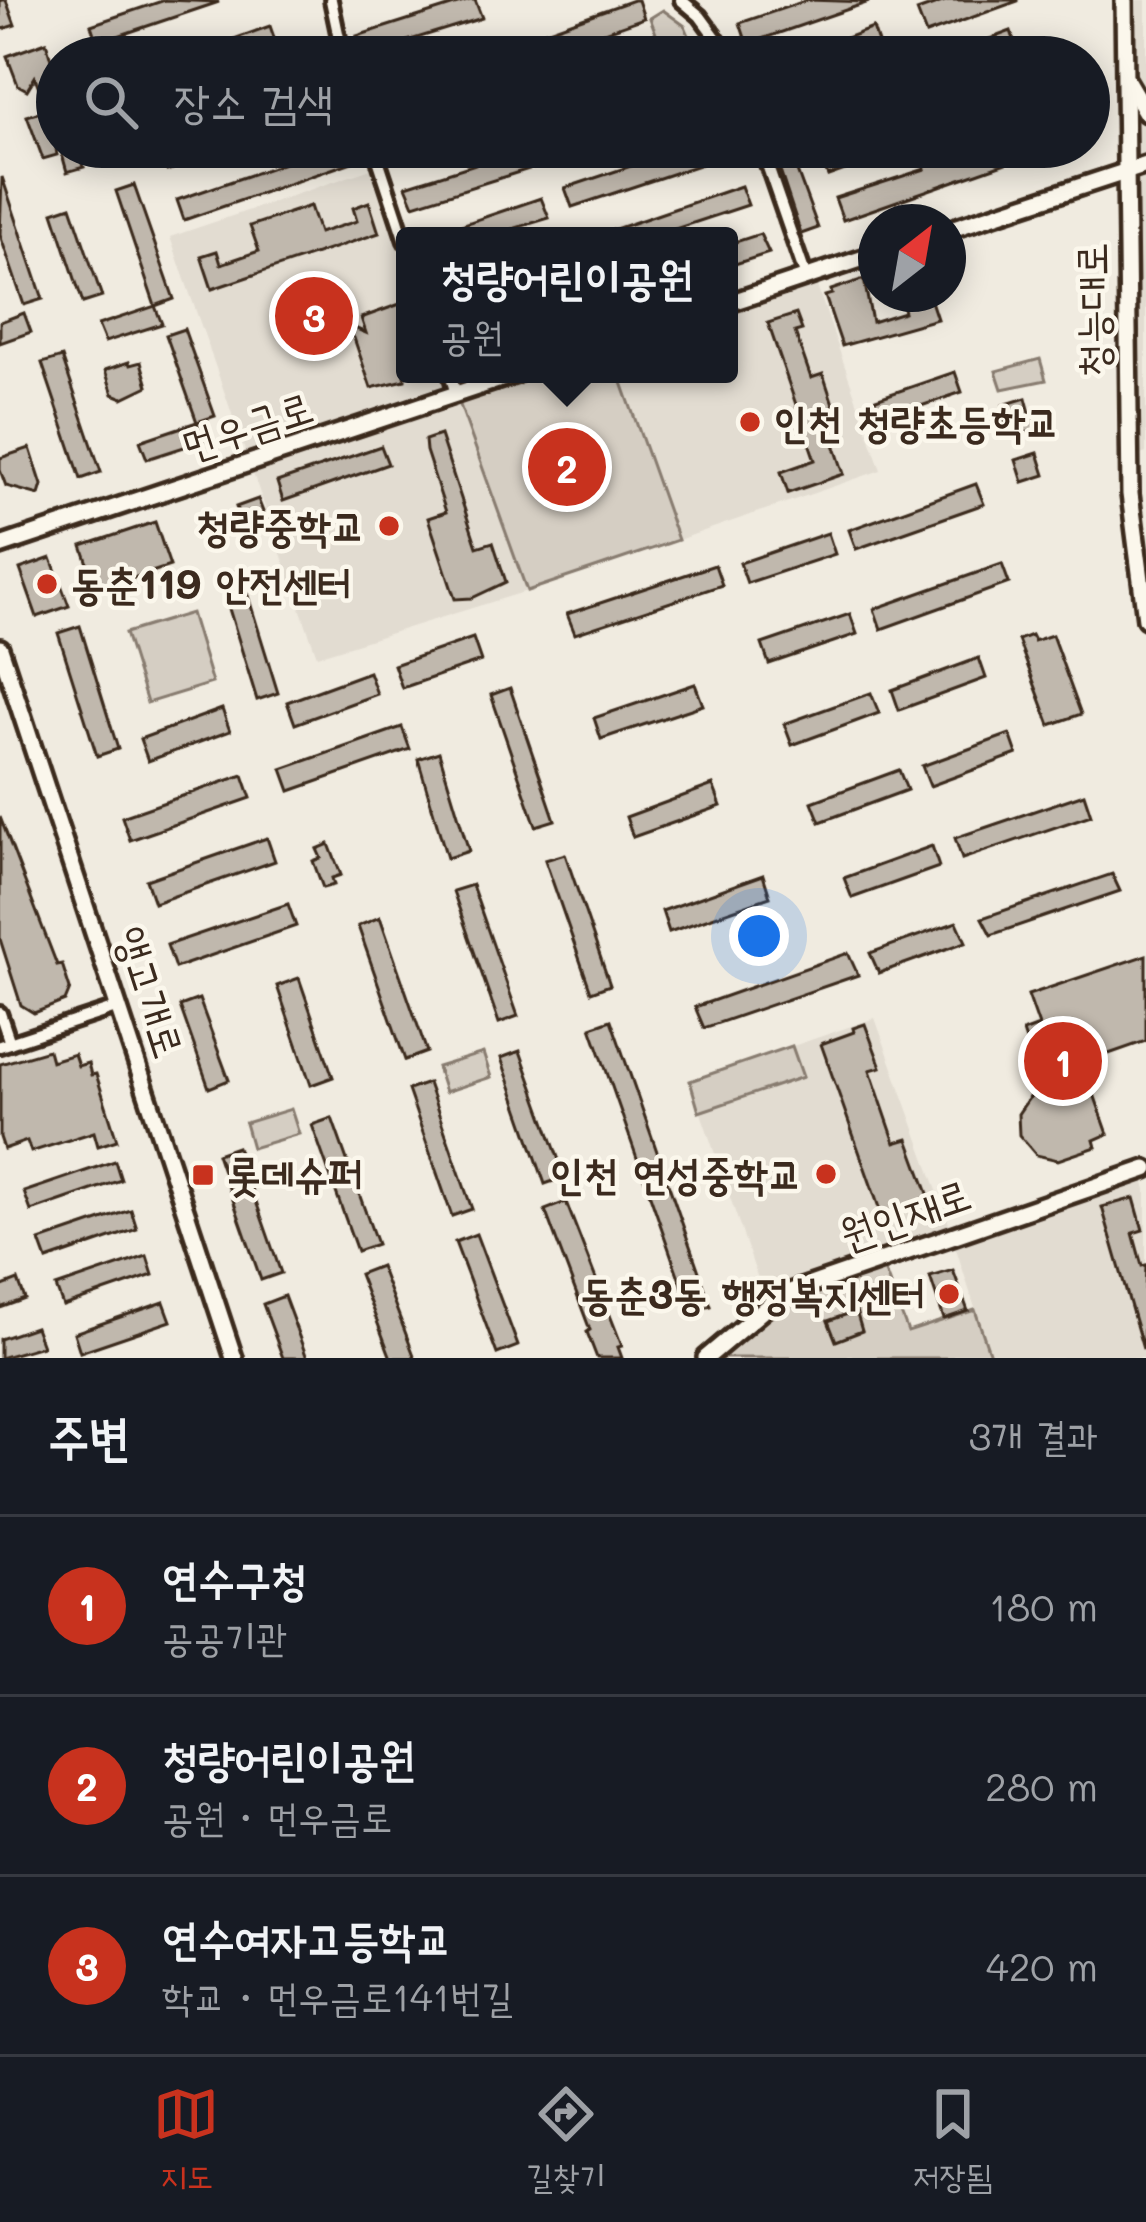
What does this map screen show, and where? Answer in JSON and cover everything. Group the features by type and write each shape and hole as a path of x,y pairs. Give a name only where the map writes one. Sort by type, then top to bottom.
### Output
{"main road":[{"name":"청능대로","path":"1124,0 1138,456 1130,494 1146,619"},
{"path":"1125,76 1146,113"},
{"path":"966,224 1146,165"},
{"path":"738,300 858,260"},
{"name":"먼우금로","path":"0,546 489,383"},
{"name":"앵고개로","path":"0,648 234,1358"},
{"name":"원인재로","path":"706,1358 781,1295 1146,1169"}],"street":[{"path":"331,0 339,36"},
{"path":"681,0 715,36"},
{"path":"381,168 400,227"},
{"path":"768,168 806,277"},
{"path":"453,383 456,394"},
{"path":"0,1013 5,1044 116,1008"}],"shaded area":[{"path":"1123,0 1146,0 1146,453 1129,459"},
{"path":"663,10 685,26 689,36 657,36 650,18"},
{"path":"381,168 400,227 396,227 396,383 453,383 527,591 317,656 170,237"},
{"name":"인천 청량초등학교","path":"813,275 881,470 678,540 622,383 738,383 738,300"},
{"path":"1040,359 1046,380 1002,389 996,371"},
{"path":"489,383 622,383 678,540 527,591 456,394"},
{"path":"191,613 212,683 147,703 125,633"},
{"name":"인천 연성중학교","path":"875,1018 953,1235 1140,1171 1146,1189 1146,1358 991,1358 952,1236 767,1305 690,1081"},
{"path":"792,1046 803,1077 699,1112 690,1081"},
{"path":"483,1053 491,1077 445,1092 437,1067"},
{"path":"291,1109 299,1134 252,1148 245,1123"},
{"path":"881,1261 908,1332 975,1310 991,1358 710,1358 767,1305"}],"building":[{"path":"0,0 6,0 15,25 0,30"},
{"path":"165,0 219,2 118,36 95,36 91,25"},
{"path":"470,0 475,0 482,18 424,36 357,36"},
{"path":"633,0 638,0 644,18 593,36 532,36"},
{"path":"808,0 869,2 770,36 744,36 740,23"},
{"path":"948,0 1018,1 926,34 917,11"},
{"path":"270,26 274,36 242,36"},
{"path":"873,28 876,36 851,36"},
{"path":"36,46 36,80 27,90 18,85 7,56"},
{"path":"36,113 36,140 27,116"},
{"path":"270,168 335,168 184,220 177,200"},
{"path":"463,168 532,168 414,205 406,186"},
{"path":"625,168 690,168 572,207 565,188"},
{"path":"779,168 796,168 818,228 801,234"},
{"path":"825,168 851,168 828,176"},
{"path":"925,168 991,168 889,204 858,204 858,215 843,220 835,198"},
{"path":"2,177 43,299 24,305 0,235"},
{"path":"134,185 174,299 155,306 116,191"},
{"path":"741,186 748,205 681,227 621,227"},
{"path":"541,198 549,218 519,227 456,227"},
{"path":"369,202 379,233 212,289 201,256 217,251 221,264 259,251 250,226 310,206 319,233 357,221 353,208"},
{"path":"71,206 102,297 83,303 53,212"},
{"path":"760,234 769,253 738,263 738,241"},
{"path":"858,281 858,312 870,312 872,322 904,312 935,312 937,319 842,346 825,296"},
{"path":"396,305 396,382 371,388 354,338 333,319 366,333 361,318"},
{"path":"155,306 162,324 105,342 98,325"},
{"path":"24,313 31,332 0,343 0,322"},
{"path":"796,314 802,330 795,332 811,378 823,374 835,410 824,414 844,474 788,493 781,472 815,460 768,323"},
{"path":"184,329 215,416 197,422 166,335"},
{"path":"62,357 101,472 81,479 42,363"},
{"path":"141,362 148,386 123,398 113,394 105,370"},
{"path":"955,372 962,392 874,422 867,402"},
{"path":"1026,398 1040,429 1008,438 1003,405"},
{"path":"197,422 203,441 147,459 140,441"},
{"path":"440,435 477,547 493,542 506,582 472,598 455,599 428,518 446,512 425,440"},
{"path":"381,446 388,464 283,501 277,482"},
{"path":"30,448 42,485 39,495 6,486 0,470 0,458"},
{"path":"1038,453 1045,475 1023,482 1016,460"},
{"path":"976,484 984,504 856,549 849,530"},
{"path":"258,499 267,522 245,530 236,507"},
{"path":"155,522 170,566 97,590 82,546"},
{"path":"828,533 835,554 747,583 740,563"},
{"path":"51,558 69,606 37,617 20,569"},
{"path":"1002,564 1009,583 881,629 874,609"},
{"path":"715,565 722,585 575,634 567,614"},
{"path":"240,570 278,693 257,700 219,576"},
{"path":"850,614 857,634 769,664 762,644"},
{"path":"80,626 118,749 97,756 58,633"},
{"path":"1031,635 1034,641 1052,635 1081,714 1050,725 1018,640"},
{"path":"473,638 481,661 402,688 394,665"},
{"path":"979,658 986,678 899,710 892,690"},
{"path":"369,672 377,694 295,724 287,702"},
{"path":"695,684 703,705 601,739 594,718"},
{"path":"510,688 555,820 536,826 491,695"},
{"path":"871,693 879,713 792,745 784,724"},
{"path":"222,709 230,731 148,761 140,739"},
{"path":"402,727 410,749 290,791 282,769"},
{"path":"1010,734 1017,754 930,786 922,766"},
{"path":"439,752 469,851 447,858 418,759"},
{"path":"899,770 907,790 820,822 812,802"},
{"path":"243,775 251,798 130,840 122,817"},
{"path":"713,785 721,806 633,837 626,817"},
{"path":"1084,794 1091,815 962,859 955,838"},
{"path":"0,817 70,989 65,1001 34,1013 21,1005 0,939"},
{"path":"267,838 275,861 154,903 146,880"},
{"path":"329,844 341,875 332,878 334,885 323,888 313,861 321,858 317,849"},
{"path":"932,846 939,867 852,898 844,878"},
{"path":"565,854 610,985 591,992 545,860"},
{"path":"1112,874 1120,891 991,935 982,918"},
{"path":"763,875 770,897 669,932 662,911"},
{"path":"472,885 518,1016 499,1023 453,891"},
{"path":"288,904 296,926 175,968 167,945"},
{"path":"380,917 427,1052 405,1060 358,926"},
{"path":"957,922 966,942 879,973 870,953"},
{"path":"848,953 858,975 704,1028 695,1007"},
{"path":"1146,955 1146,1041 1083,1063 1108,1134 1094,1140 1096,1147 1058,1160 1036,1155 1019,1135 1018,1114 1029,1098 1059,1085 1042,1036 1026,1041 1023,1032 1039,1026 1028,995"},
{"path":"299,978 333,1077 311,1085 277,986"},
{"path":"199,999 229,1080 209,1088 180,1006"},
{"path":"611,1020 711,1306 691,1312 591,1027"},
{"path":"865,1024 881,1067 870,1070 895,1143 908,1139 930,1199 882,1216 821,1044"},
{"path":"48,1050 51,1061 74,1054 78,1066 88,1063 91,1075 96,1074 117,1140 98,1146 94,1132 31,1152 27,1141 4,1149 0,1064"},
{"path":"520,1051 565,1177 545,1184 501,1058"},
{"path":"428,1083 472,1209 452,1216 408,1090"},
{"path":"332,1118 377,1244 357,1251 312,1125"},
{"path":"237,1147 281,1273 261,1280 217,1154"},
{"path":"115,1161 121,1180 31,1211 24,1192"},
{"path":"1134,1198 1143,1230 1133,1233 1142,1266 1146,1265 1143,1349 1102,1207"},
{"path":"566,1202 622,1346 618,1347 622,1358 597,1358 587,1332 545,1210"},
{"path":"131,1210 137,1229 47,1260 40,1241"},
{"path":"476,1234 518,1346 497,1354 455,1242"},
{"path":"147,1256 153,1275 63,1306 56,1287"},
{"path":"380,1266 415,1358 391,1358 359,1274"},
{"name":"동춘3동 행정복지센터","path":"953,1270 968,1311 944,1319 930,1277"},
{"path":"18,1280 25,1299 0,1308 0,1287"},
{"path":"284,1296 307,1358 283,1358 263,1304"},
{"path":"164,1302 171,1321 80,1352 74,1333"},
{"path":"856,1311 862,1331 836,1341 828,1321"},
{"path":"35,1327 42,1346 0,1358 0,1339"}],"place":[{"name":"연수여자고등학교","path":"314,316"},
{"name":"인천 청량초등학교","path":"750,422"},
{"name":"청량어린이공원","path":"567,467"},
{"name":"청량중학교","path":"389,526"},
{"name":"동춘119 안전센터","path":"47,584"},
{"name":"연수구청","path":"1063,1061"},
{"name":"인천 연성중학교","path":"826,1174"},
{"name":"롯데슈퍼","path":"203,1175"},
{"name":"동춘3동 행정복지센터","path":"949,1294"}]}
